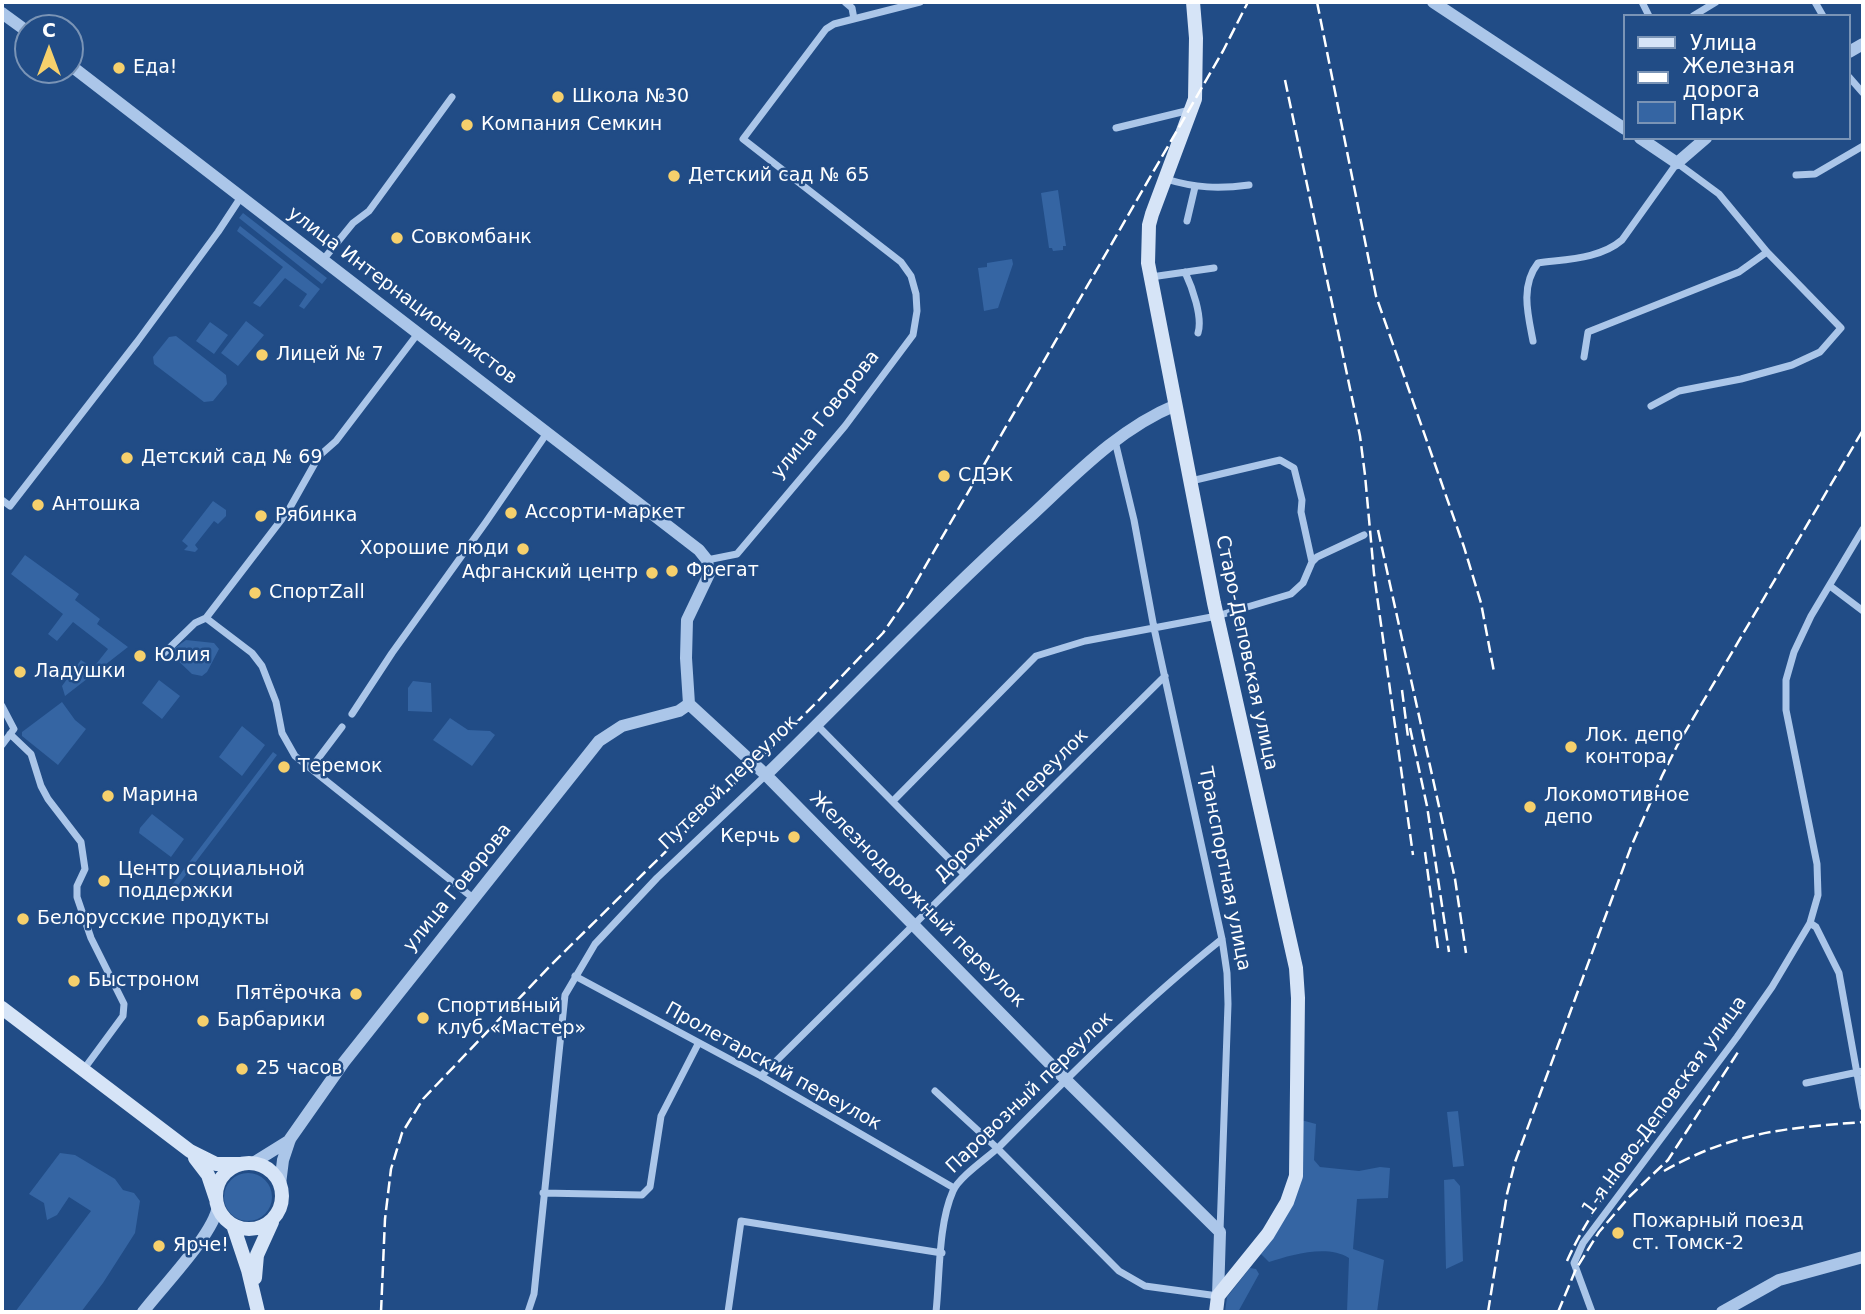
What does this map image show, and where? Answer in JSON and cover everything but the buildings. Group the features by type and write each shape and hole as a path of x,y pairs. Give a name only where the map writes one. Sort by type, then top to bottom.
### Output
{"main road":[{"name":"Старо-Деповская улица","path":"1193,2 1197,77 1192,109 1149,225 1148,262 1217,616 1296,968 1298,998 1296,1176 1287,1202 1268,1234 1218,1296"},
{"path":"2,1008 190,1151 216,1164 248,1164 269,1171 280,1184 282,1200 257,1255 255,1294"},
{"path":"190,1151 208,1175 221,1214 233,1225 256,1229 275,1217"},
{"path":"217,1203 217,1190 223,1176 248,1164"},
{"path":"233,1225 258,1312"},
{"name":"Транспортная улица","path":"1216,1312 1218,1296"}],"street":[{"path":"845,2 852,8 854,19 920,2"},
{"path":"1433,2 1624,128"},
{"path":"1696,14 1716,2"},
{"name":"улица Говорова","path":"707,560 737,555 845,426 914,335 917,311 915,294 911,276 901,262 743,139 825,29 854,19"},
{"name":"улица Интернационалистов","path":"84,76 548,432 698,550 707,560"},
{"path":"1851,79 1863,93"},
{"path":"323,260 353,223 369,211 452,97"},
{"path":"1116,128 1192,109"},
{"path":"1643,140 1719,194 1767,252 1841,328 1820,352 1792,365 1741,379 1679,391 1651,405"},
{"path":"1533,341 1526,306 1530,273 1538,263 1611,249 1622,240 1677,163 1704,140"},
{"path":"1796,176 1815,174 1863,146"},
{"path":"1166,179 1213,189 1249,185"},
{"path":"1187,221 1195,187"},
{"path":"2,500 10,506 136,342 241,197"},
{"path":"1584,356 1588,332 1739,272 1767,252"},
{"path":"1151,277 1214,268"},
{"path":"1185,272 1197,304 1200,328 1198,333"},
{"path":"160,657 195,623 206,618 288,511 319,456 336,441 419,332"},
{"name":"Путевой переулок","path":"528,1312 534,1294 565,995 595,944 657,878 766,775 996,547 1115,441 1140,422 1176,405"},
{"path":"352,713 548,432"},
{"name":"Транспортная улица","path":"1115,441 1222,939 1227,973 1218,1296"},
{"path":"1191,481 1279,460 1294,468 1312,562"},
{"name":"1-я Ново-Деповская улица","path":"1592,1312 1574,1263 1583,1243 1737,1037 1772,987 1810,923 1818,895 1817,864 1786,710 1786,680 1794,652 1811,616 1863,529"},
{"path":"893,801 1036,656 1085,641 1217,616 1291,594 1303,583 1317,557 1364,535"},
{"path":"689,704 687,620 709,574 707,560"},
{"path":"1830,586 1863,611"},
{"path":"206,618 252,653 262,666 276,702 282,733 295,756 473,898"},
{"name":"Дорожный переулок","path":"761,1076 1165,676"},
{"name":"улица Говорова","path":"280,1184 283,1160 290,1139 344,1062 599,741 622,726 679,711 689,704"},
{"name":"Железнодорожный переулок","path":"689,704 766,775 1065,1079 1220,1232"},
{"path":"2,706 14,729 2,745"},
{"path":"817,725 964,874"},
{"path":"311,768 342,727"},
{"path":"10,734 31,754 48,799 80,842 85,869 77,886 77,897 91,938 124,1004 123,1016 83,1070"},
{"path":"1810,923 1816,927 1839,973 1860,1072 1863,1107"},
{"name":"Паровозный переулок","path":"936,1312 946,1214 954,1188 1168,982 1222,939"},
{"name":"Пролетарский переулок","path":"575,975 761,1076 954,1188"},
{"path":"543,1193 642,1195 647,1192 661,1116 698,1044"},
{"path":"1807,1083 1860,1072"},
{"path":"935,1091 1119,1271 1145,1286 1218,1296"},
{"name":"улица Говорова","path":"248,1164 290,1139"},
{"path":"143,1312 205,1236 215,1220 217,1203"},
{"path":"727,1312 741,1221 942,1253"},
{"path":"205,1236 223,1226 233,1225"},
{"path":"1722,1312 1779,1279 1863,1257"}],"green space":[{"path":"1058,190 1066,246 1063,246 1063,250 1053,251 1049,248 1041,193"},
{"path":"243,213 327,278 322,284 239,218"},
{"path":"240,226 320,289 304,309 299,306 307,294 285,278 260,307 253,303 283,267 237,231"},
{"path":"1012,259 1013,264 998,308 984,311 978,268 987,267 987,263"},
{"path":"246,321 264,335 238,366 221,353"},
{"path":"210,322 228,335 214,354 196,341"},
{"path":"176,336 226,375 227,384 213,401 204,402 154,364 153,357 169,337"},
{"path":"213,501 226,510 226,516 218,524 214,521 195,545 198,549 195,552 184,550 188,546 182,541"},
{"path":"25,555 79,594 75,600 100,619 97,624 128,647 65,696 62,686 81,660 93,668 108,649 73,622 57,641 48,634 63,614 11,574"},
{"path":"186,640 214,643 219,649 202,676 192,674 172,655 172,650"},
{"path":"159,680 180,696 162,719 142,703"},
{"path":"413,681 431,683 432,712 408,711 408,688"},
{"path":"62,702 75,720 86,729 58,765 22,736 22,732"},
{"path":"450,718 468,730 490,731 495,735 472,766 433,740"},
{"path":"242,726 265,745 242,776 219,757"},
{"path":"273,752 277,755 166,901 162,898"},
{"path":"152,814 184,839 171,857 139,833"},
{"path":"1458,1111 1464,1166 1453,1167 1447,1112"},
{"path":"1301,1120 1316,1124 1314,1160 1320,1167 1359,1171 1390,1168 1388,1198 1357,1199 1353,1249 1384,1260 1377,1312 1347,1312 1349,1258 1320,1251 1269,1262 1259,1252 1291,1203"},
{"path":"60,1153 75,1155 115,1179 123,1190 134,1193 140,1201 135,1233 81,1312 15,1312 91,1211 69,1197 57,1215 47,1220 44,1203 29,1194"},
{"path":"248,1173 265,1180 272,1197 265,1214 248,1221 231,1214 224,1197 231,1180"},
{"path":"1454,1179 1460,1186 1463,1261 1446,1269 1444,1180"},
{"path":"1250,1268 1256,1269 1259,1274 1238,1312 1225,1312 1227,1297"}],"railway":[{"path":"381,1312 385,1219 391,1169 402,1133 423,1099 551,965 819,700 883,633 907,598 1223,51 1248,2"},
{"path":"1317,2 1376,296 1464,547 1481,603 1494,672"},
{"path":"1285,80 1360,436 1374,574 1413,855"},
{"path":"1488,1312 1507,1194 1515,1162 1631,847 1678,744 1863,430"},
{"path":"1378,530 1455,879 1466,953"},
{"path":"1402,690 1408,737"},
{"path":"1410,728 1427,806 1449,952"},
{"path":"1425,852 1438,949"},
{"path":"1558,1312 1576,1269 1599,1232 1630,1196 1668,1160 1740,1049"},
{"path":"1567,1261 1603,1198 1675,1100"},
{"path":"1664,1171 1713,1148 1760,1134 1863,1122"}],"place":[{"name":"Еда!","path":"119,68"},
{"name":"Школа №30","path":"558,97"},
{"name":"Компания Семкин","path":"467,125"},
{"name":"Детский сад № 65","path":"674,176"},
{"name":"Совкомбанк","path":"397,238"},
{"name":"Лицей № 7","path":"262,355"},
{"name":"Детский сад № 69","path":"127,458"},
{"name":"СДЭК","path":"944,476"},
{"name":"Антошка","path":"38,505"},
{"name":"Ассорти-маркет","path":"511,513"},
{"name":"Рябинка","path":"261,516"},
{"name":"Хорошие люди","path":"523,549"},
{"name":"Фрегат","path":"672,571"},
{"name":"Афганский центр","path":"652,573"},
{"name":"СпортZall","path":"255,593"},
{"name":"Юлия","path":"140,656"},
{"name":"Ладушки","path":"20,672"},
{"name":"Лок. депо контора","path":"1571,747"},
{"name":"Теремок","path":"284,767"},
{"name":"Марина","path":"108,796"},
{"name":"Локомотивное депо","path":"1530,807"},
{"name":"Керчь","path":"794,837"},
{"name":"Центр социальной поддержки","path":"104,881"},
{"name":"Белорусские продукты","path":"23,919"},
{"name":"Быстроном","path":"74,981"},
{"name":"Пятёрочка","path":"356,994"},
{"name":"Спортивный клуб «Мастер»","path":"423,1018"},
{"name":"Барбарики","path":"203,1021"},
{"name":"25 часов","path":"242,1069"},
{"name":"Пожарный поезд ст. Томск-2","path":"1618,1233"},
{"name":"Ярче!","path":"159,1246"}]}
